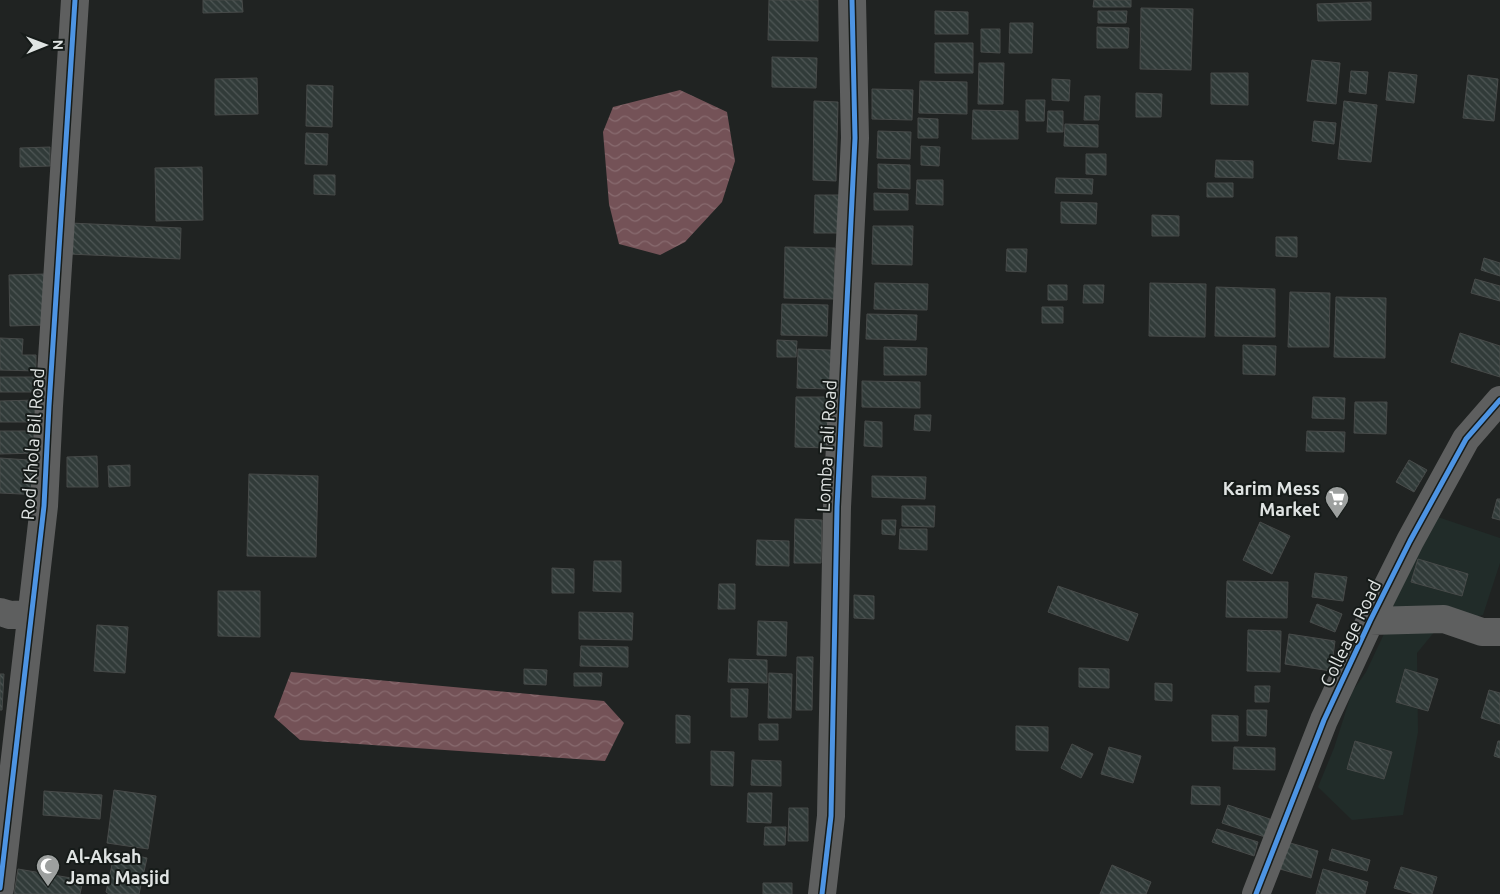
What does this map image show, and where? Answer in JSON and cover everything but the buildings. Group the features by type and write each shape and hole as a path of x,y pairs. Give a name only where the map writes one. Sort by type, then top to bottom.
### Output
{"street":[{"name":"Rod Khola Bil Road","path":"0,888 44,506 75,0"},
{"name":"Lomba Tali Road","path":"822,894 831,816 837,507 855,138 852,0"},
{"name":"Colleage Road","path":"1256,894 1324,720 1370,621 1410,541 1466,439 1500,400"},
{"path":"0,612 10,615 31,614"},
{"path":"1370,621 1444,619 1482,632 1500,632"}],"shaded area":[{"path":"1435,516 1500,538 1500,563 1483,615 1440,625 1417,653 1418,732 1403,815 1352,820 1318,787 1334,748 1352,692 1366,672 1383,636 1392,604"}],"water":[{"path":"680,90 727,112 735,161 722,202 685,242 660,255 619,244 609,204 603,132 613,107"},
{"path":"291,672 604,701 624,723 605,761 300,740 274,717"}],"cycle path":[{"path":"0,888 44,506 75,0"},
{"path":"822,894 831,816 837,507 855,138 852,0"},
{"path":"1256,894 1324,720 1370,621 1410,541 1466,439 1500,400"}],"place":[{"name":"Karim Mess Market","path":"1337,519"},
{"name":"Al-Aksah Jama Masjid","path":"48,887"}]}
